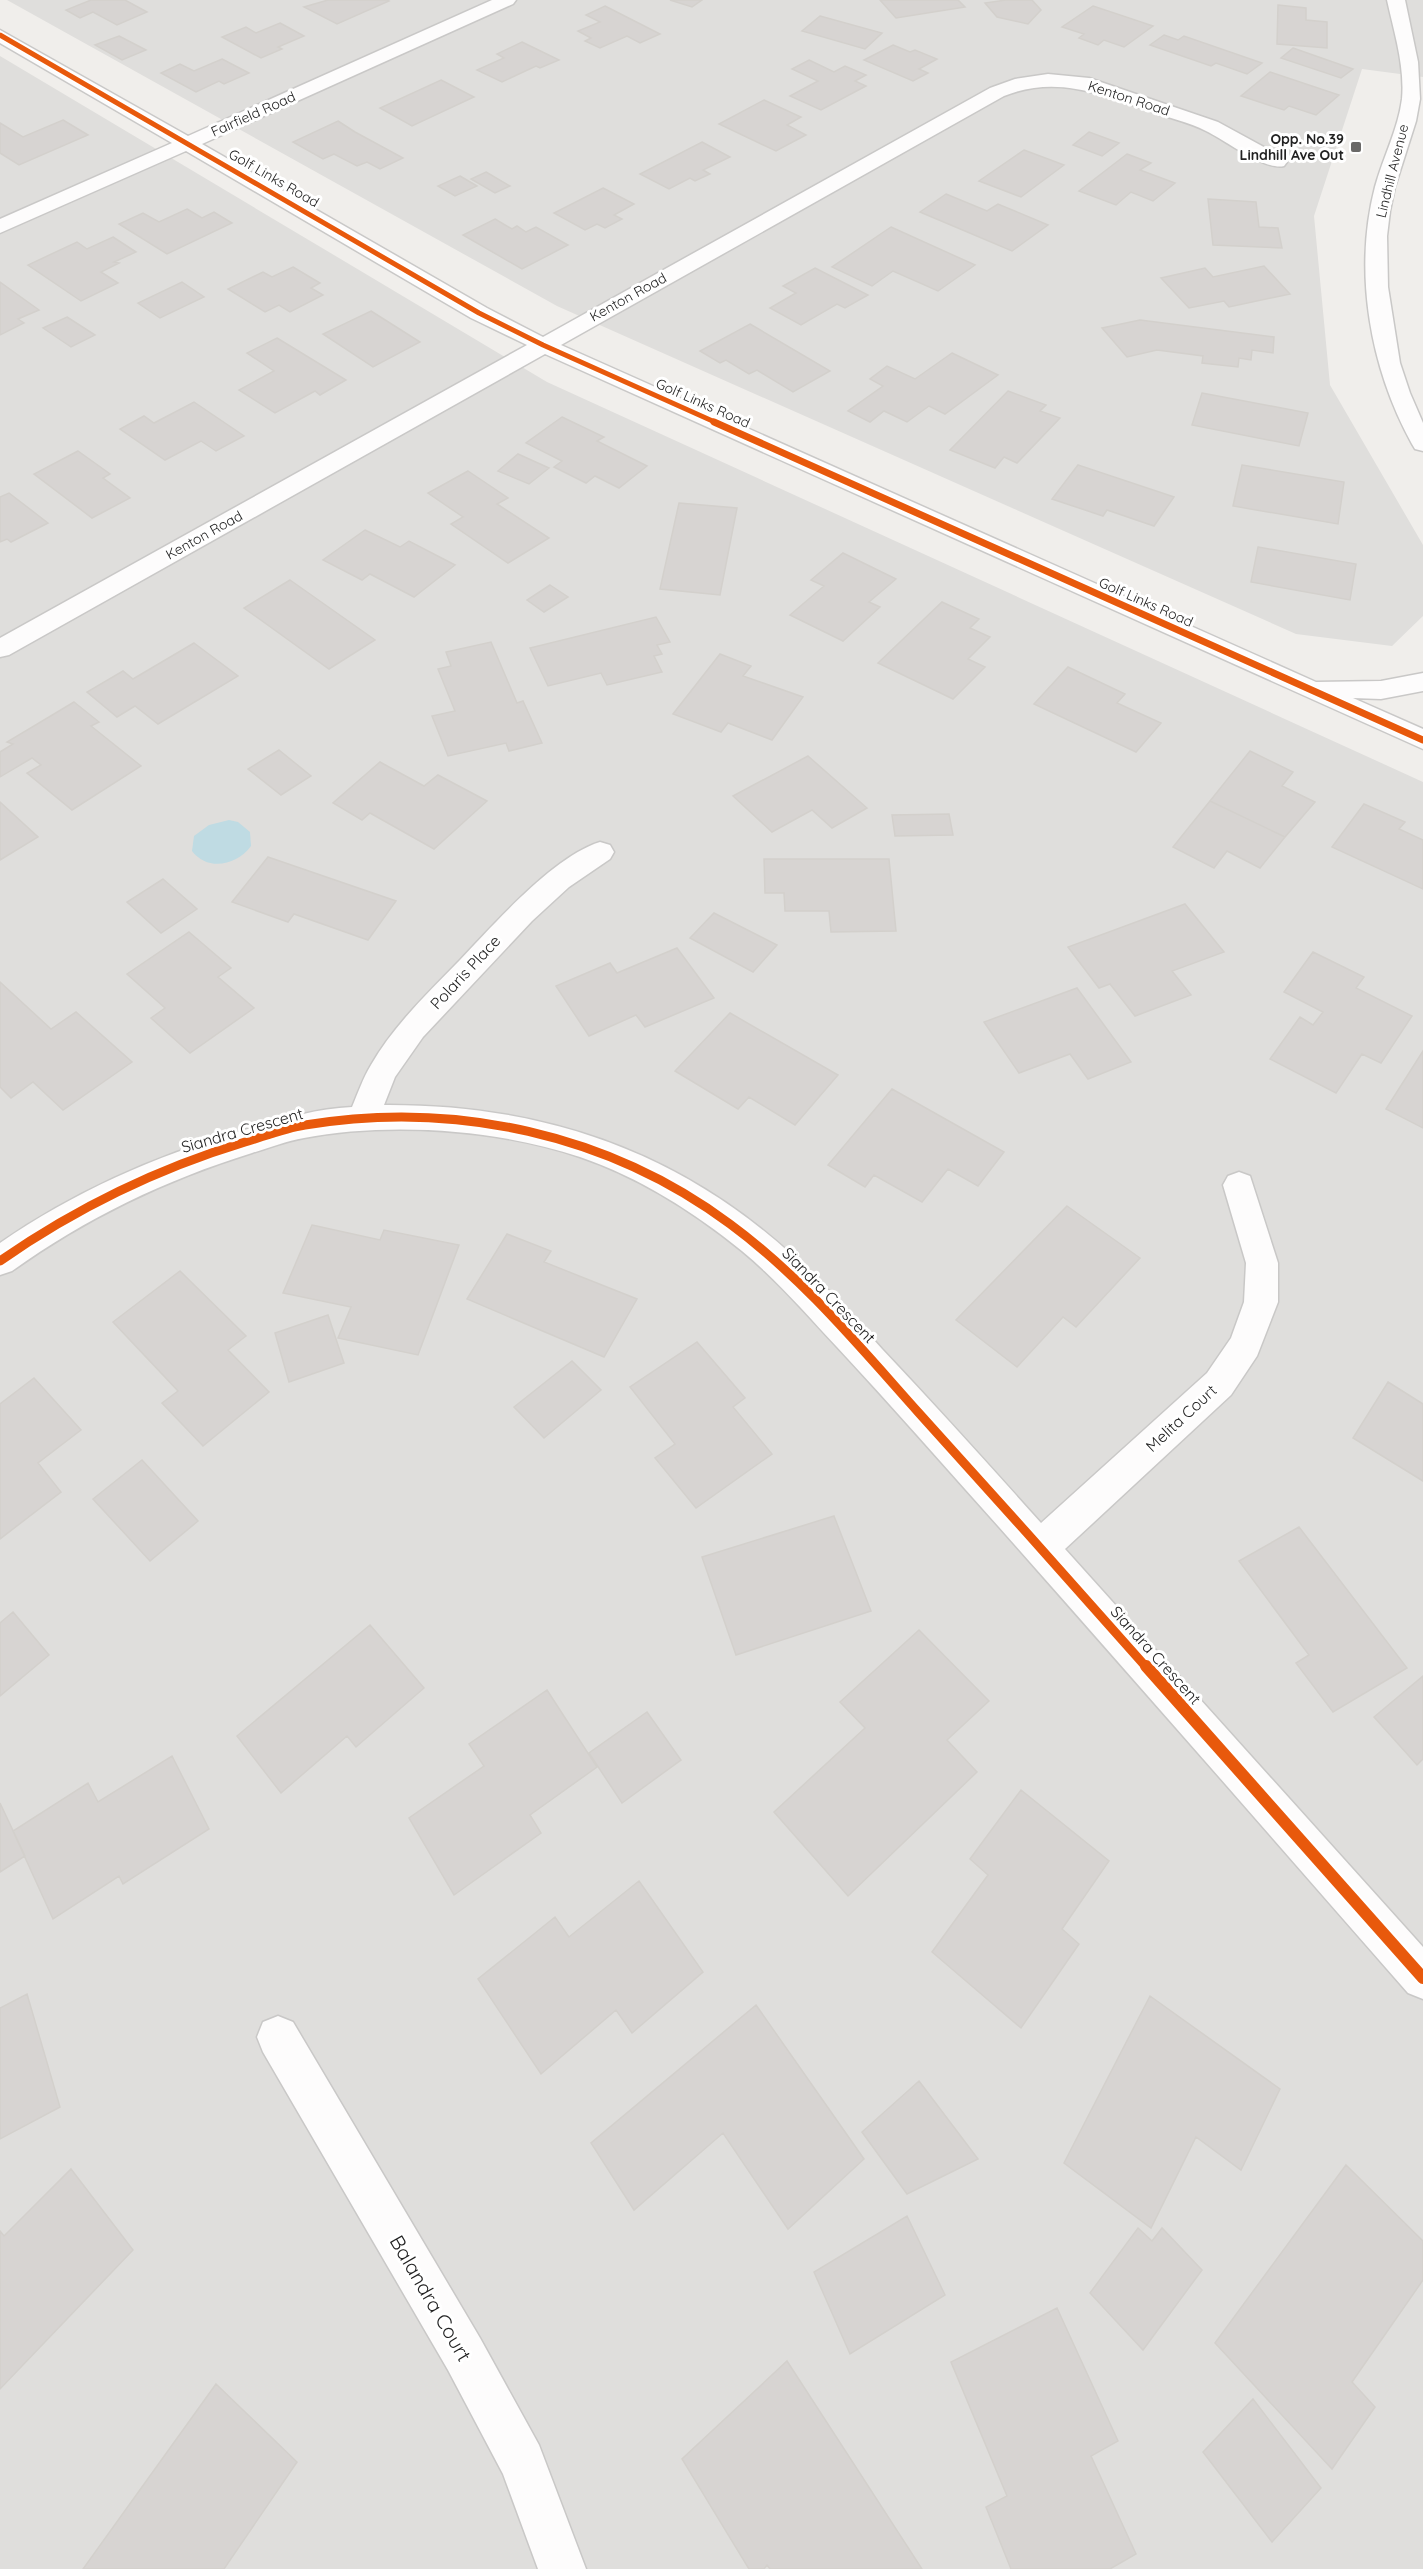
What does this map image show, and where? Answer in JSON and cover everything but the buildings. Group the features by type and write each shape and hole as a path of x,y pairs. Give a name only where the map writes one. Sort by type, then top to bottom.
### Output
{"street":[{"name":"Fairfield Road","path":"0,227 507,0"},
{"name":"Lindhill Avenue","path":"1396,0 1417,100 1385,188 1379,227 1377,278 1383,336 1396,387 1423,444"},
{"name":"Golf Links Road","path":"0,35 469,307 543,345 1423,740"},
{"name":"Kenton Road","path":"0,649 997,92 1014,85 1048,80 1089,84 1210,126 1277,162"},
{"path":"1307,689 1381,690 1423,682"},
{"name":"Polaris Place","path":"363,1119 382,1072 412,1029 522,913 559,880 600,852"},
{"name":"Siandra Crescent","path":"0,1261 88,1204 157,1171 304,1125 363,1119 442,1120 511,1128 583,1145 648,1171 706,1207 774,1258 852,1340 1040,1548 1423,1978"},
{"name":"Melita Court","path":"1040,1548 1219,1384 1245,1345 1261,1302 1262,1263 1239,1185"},
{"name":"Balandra Court","path":"278,2037 464,2354 522,2462 562,2569"}],"shaded area":[{"path":"7,0 1423,0 1423,77 1362,69 1314,216 1330,385 1423,545 1423,616 1392,646 1296,634 557,306"},
{"path":"0,56 547,382 1423,782 1423,2569 0,2569"}],"water":[{"path":"229,820 238,822 250,832 251,846 238,858 222,864 206,862 199,858 192,851 194,836 209,825"}],"cycle path":[{"path":"0,35 479,313 543,345 1423,740"},
{"path":"0,1261 59,1222 153,1175 219,1150 305,1125 337,1120 408,1118 483,1123 519,1129 584,1145 659,1178 728,1222 771,1256 798,1282 886,1376 1423,1978"}],"place":[{"name":"Opp. No.39 Lindhill Ave Out","path":"1356,147"}]}
